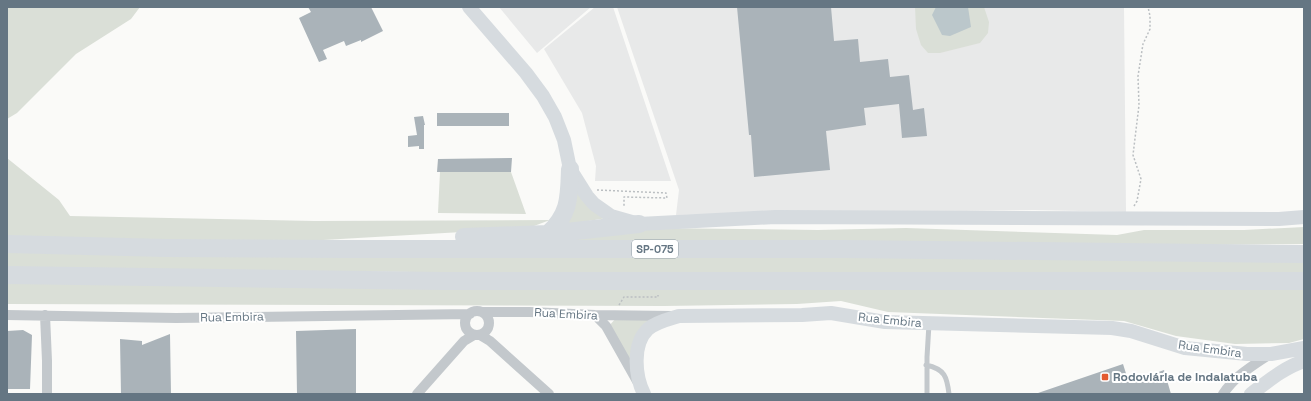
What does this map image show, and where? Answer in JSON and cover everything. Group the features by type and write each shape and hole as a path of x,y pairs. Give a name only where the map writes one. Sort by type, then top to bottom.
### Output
{"highway":[{"path":"548,234 562,219 567,209 570,169"},
{"path":"348,249 375,241 548,234 639,224"},
{"name":"SP-075","path":"7,244 166,248 854,249 1304,254"},
{"path":"1251,254 1304,250"},
{"path":"7,275 443,281 1304,282"}],"main road":[{"path":"469,7 526,72 543,96 555,117 564,140 570,169 594,204 611,216 639,224 775,216 1128,219 1279,219 1304,217"},
{"name":"Rua Embira","path":"679,316 802,315 831,313 885,322 1112,328 1131,331 1185,348 1247,354 1271,354 1304,348"},
{"path":"642,391 636,354 640,339 648,329 661,322 679,316"},
{"path":"1269,380 1276,366 1276,361 1271,354"},
{"path":"1251,394 1269,380 1297,363 1304,361"}],"street":[{"name":"Rua Embira","path":"478,329 473,312 679,316"},
{"path":"417,394 464,341 478,329 488,317 482,312"},
{"path":"478,329 505,313"},
{"name":"Rua Embira","path":"7,314 176,318 457,314 478,329"},
{"path":"45,315 47,394"},
{"path":"595,315 606,326 642,391"},
{"path":"478,329 549,394"},
{"path":"1223,394 1231,382 1248,368 1271,354"}],"lane":[{"path":"927,394 926,365 929,323"},
{"path":"926,365 943,372 948,379 949,394"},
{"path":"1217,394 1231,382"}],"path":[{"path":"1128,219 1137,201 1141,179 1133,156 1139,105 1138,76 1143,44 1150,29 1148,7"},
{"path":"582,188 626,192 666,193 667,198 624,197"}],"shaded area":[{"path":"7,7 140,7 131,19 76,54 17,113 7,119"},
{"path":"499,7 591,7 537,53"},
{"path":"595,7 613,7 671,181 595,181 596,166 582,113 544,49"},
{"path":"617,7 1124,7 1126,212 1034,210 676,215 679,190"},
{"path":"915,7 984,7 989,22 988,33 980,43 940,53 928,53 921,45 916,29"},
{"path":"936,7 968,7 971,27 950,36 942,35 932,15"},
{"path":"7,158 59,200 70,216 314,221 550,220 534,226 513,229 323,240 156,242 7,237"},
{"path":"440,172 511,172 526,214 438,213"},
{"path":"574,187 607,218 563,225"},
{"path":"1304,227 1304,244 1211,245 528,241 648,228 818,230 906,228 1117,235 1144,230 1244,230"},
{"path":"7,250 1304,261 1304,274 978,276 7,269"},
{"path":"7,280 1304,288 1304,339 1289,343 1235,344 1176,336 1124,321 888,312 841,301 797,304 664,306 7,304"},
{"path":"665,316 651,328 636,375 609,326 616,318"}],"building":[{"path":"308,7 371,7 383,31 361,42 361,40 346,46 344,41 323,50 327,59 319,62 299,18 311,12"},
{"path":"737,7 831,7 834,41 858,39 860,62 888,59 890,77 909,75 913,110 924,108 927,136 902,138 899,104 864,108 866,125 826,131 830,170 754,177"},
{"path":"437,113 509,113 509,126 437,126"},
{"path":"423,116 425,125 424,149 419,149 419,146 408,147 408,136 417,135 414,117"},
{"path":"512,158 511,172 437,172 438,159"},
{"path":"356,329 356,394 297,394 296,331"},
{"path":"23,330 32,335 30,389 7,389 7,331"},
{"path":"170,334 171,394 121,394 120,339 142,341 142,345"},
{"name":"Rodoviária de Indaiatuba","path":"1123,364 1129,383 1164,370 1171,394 1038,394 1038,393"}],"place":[{"name":"Rodoviária de Indaiatuba","path":"1105,377"}]}
